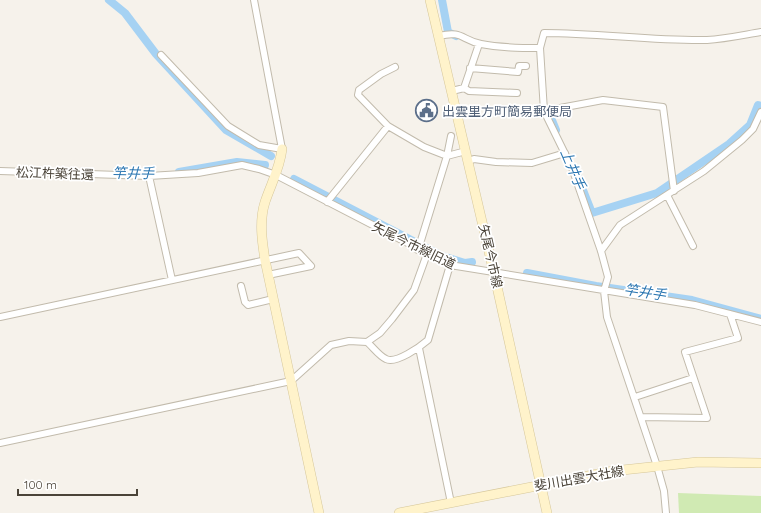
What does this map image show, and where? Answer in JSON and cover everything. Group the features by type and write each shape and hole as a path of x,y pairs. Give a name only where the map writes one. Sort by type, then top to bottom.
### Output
{"main road":[{"name":"矢尾今市線","path":"430,0 440,36 469,161 547,513"},
{"path":"282,149 281,163 265,203 261,235 273,299 319,513"},
{"name":"斐川出雲大社線","path":"399,513 613,471 698,462 761,463"}],"street":[{"path":"161,55 228,126 259,145 282,149 254,0"},
{"path":"440,36 453,32 479,44 511,48 540,48"},
{"path":"666,513 664,491 657,466 607,317 604,291 608,277 601,251 587,207 565,153 544,111 540,48 544,33 577,33 658,39 706,40 724,39 761,32"},
{"path":"464,88 479,44"},
{"path":"470,68 518,72 519,66 526,66"},
{"path":"395,67 381,74 359,90 358,95 388,126 424,147 447,156 466,151"},
{"path":"452,91 464,88 469,91 517,93"},
{"path":"544,111 603,100 664,107 674,191"},
{"path":"601,251 620,225 704,171 742,140 754,129 761,112"},
{"path":"327,202 388,126"},
{"path":"418,250 447,156 451,136"},
{"path":"469,161 474,159 496,162 532,162 565,153"},
{"name":"松江杵築往還","path":"0,171 149,176 198,173 242,166 259,169 276,175"},
{"name":"矢尾今市線旧道","path":"276,175 418,250 450,265 604,291"},
{"path":"149,176 172,280"},
{"path":"667,195 692,246"},
{"path":"0,317 299,253 311,266 268,275"},
{"path":"0,443 291,381 331,345 348,341 367,342 380,333 414,290 427,254"},
{"path":"367,342 386,359 394,360 419,348 428,340 450,265"},
{"path":"241,286 245,302 248,305 273,299"},
{"path":"604,291 695,305 761,322"},
{"path":"641,417 706,418 686,352 738,338 730,314"},
{"path":"419,348 451,503"},
{"path":"635,397 693,378"}],"green space":[{"path":"678,493 761,496 761,513 679,513"}],"waterway":[{"path":"109,0 125,13 156,54 226,130 271,156"},
{"name":"上井手","path":"442,0 448,32 456,36"},
{"name":"上井手","path":"577,175 592,213 657,193 729,144 750,125 758,105 761,106"},
{"name":"上井手","path":"542,109 542,112 549,113 556,130"},
{"name":"竿井手","path":"179,172 237,162 265,165"},
{"name":"竿井手","path":"294,179 442,256 465,263 472,262"},
{"name":"竿井手","path":"527,273 596,286 692,300 761,319"}],"place":[{"name":"出雲里方町簡易郵便局","path":"427,111"}]}
